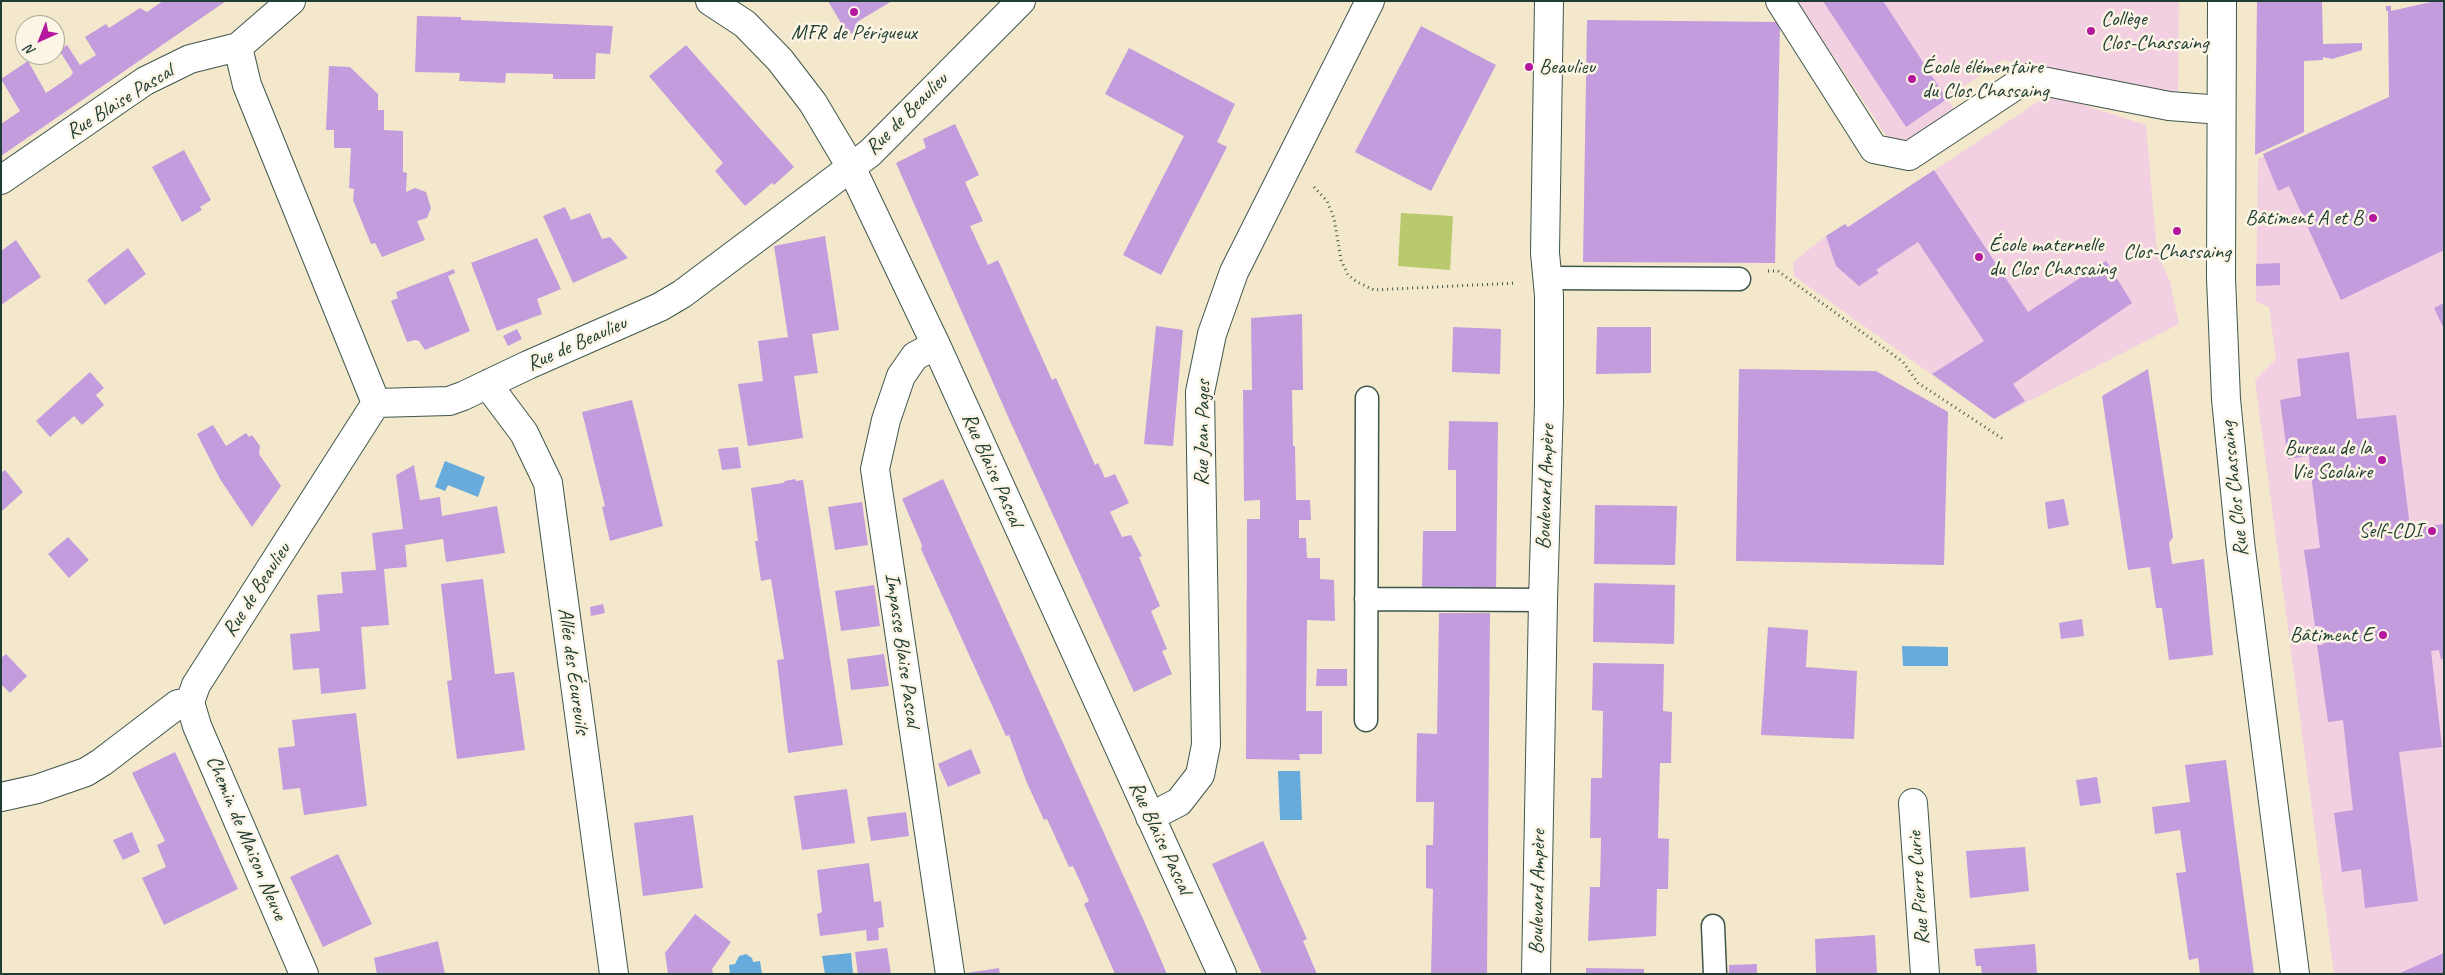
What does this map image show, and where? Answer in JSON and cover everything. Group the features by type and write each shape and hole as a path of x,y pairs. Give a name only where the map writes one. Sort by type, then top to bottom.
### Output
{"street":[{"name":"Rue Blaise Pascal","path":"1,180 145,81 190,59 238,47 291,1"},
{"name":"Rue Blaise Pascal","path":"710,1 746,24 780,60 813,103 851,167 936,345 1222,974"},
{"name":"Rue de Beaulieu","path":"190,702 196,685 376,403 449,401 660,307 682,294 870,153 1021,1"},
{"name":"Rue Jean Pages","path":"1150,817 1179,802 1200,775 1206,745 1200,392 1212,334 1234,272 1370,1"},
{"name":"Boulevard Ampère","path":"1536,974 1543,600 1549,403 1546,253 1549,1"},
{"path":"1780,1 1874,149 1909,156 2027,78 2169,106 2221,110"},
{"name":"Rue Clos Chassaing","path":"2222,1 2221,278 2226,398 2240,542 2295,974"},
{"path":"238,47 247,85 376,403"},
{"name":"Impasse Blaise Pascal","path":"936,345 915,356 901,376 886,420 876,469 950,974"},
{"name":"Allée des Écureuils","path":"490,383 494,393 524,433 548,483 614,974"},
{"path":"1,797 37,789 86,772 178,704 190,702"},
{"name":"Chemin de Maison Neuve","path":"190,702 197,726 304,974"},
{"name":"Rue Pierre Curie","path":"1913,803 1925,974"}],"lane":[{"path":"1548,287 1739,279"},
{"path":"1366,720 1367,398"},
{"path":"1366,599 1543,600"},
{"path":"1713,926 1715,974"}],"path":[{"path":"1286,169 1313,186 1328,201 1334,218 1341,260 1348,274 1357,282 1374,290 1524,283 1548,287"},
{"path":"1739,279 1757,271 1778,271 1903,362 1918,384 2003,439"}],"shaded area":[{"path":"1797,1 2179,1 2178,96 2003,60 1947,98 1954,109 1902,143 1886,135"},
{"path":"2444,74 2444,974 2334,974 2255,380 2276,359 2269,307 2256,302 2258,159"},
{"name":"École maternelle du Clos Chassaing","path":"2050,94 2146,125 2157,253 2170,281 2179,324 1994,419 1794,276 1793,262 1826,236 1845,224 1848,227"}],"green space":[{"path":"1401,213 1453,216 1450,270 1398,266"}],"water":[{"path":"445,461 485,477 478,497 448,485 445,491 435,487"},
{"path":"1902,646 1948,647 1948,666 1903,666"},
{"path":"1278,771 1300,771 1302,820 1280,820"},
{"path":"851,953 853,974 825,974 822,956"},
{"path":"746,954 752,958 753,962 760,961 762,974 730,974 729,965 735,964 739,956"}],"building":[{"path":"163,1 226,1 1,156 1,124 20,111 1,79 22,65 30,65 46,93 71,76 73,72 65,59 65,46 67,45 80,65 96,55 85,37 106,24 109,28 140,8 147,12"},
{"name":"MFR de Périgueux","path":"828,1 892,1 857,22 861,29 848,35"},
{"path":"1823,1 1883,1 1947,99 1906,127"},
{"path":"2257,1 2322,1 2323,44 2362,43 2362,50 2332,59 2323,57 2323,60 2304,61 2304,132 2255,155"},
{"name":"Bâtiment A et B","path":"2435,1 2444,1 2444,250 2341,300 2289,186 2278,191 2263,154 2389,97 2388,11 2386,11 2386,6 2391,6 2391,11"},
{"path":"417,16 461,17 461,20 613,26 610,54 596,53 595,79 553,79 553,74 506,73 505,83 459,81 460,73 415,72"},
{"path":"1587,20 1780,22 1775,263 1583,262"},
{"path":"1421,26 1496,65 1431,191 1355,152"},
{"path":"686,45 794,167 774,185 772,183 745,206 715,171 723,163 649,76"},
{"path":"1129,48 1235,104 1217,142 1227,147 1161,275 1123,255 1184,136 1105,94"},
{"path":"329,66 350,67 378,94 378,110 384,110 384,130 403,131 403,172 407,173 406,192 415,188 426,192 431,208 427,218 417,221 425,240 382,257 375,243 371,244 353,200 354,189 349,188 351,148 334,148 334,130 326,130"},
{"path":"955,124 979,175 965,182 983,221 970,226 988,265 998,260 1052,380 1056,378 1095,465 1098,463 1105,478 1115,474 1129,503 1110,512 1122,537 1131,535 1142,556 1139,557 1160,606 1151,611 1167,649 1162,651 1172,674 1134,692 1010,421 896,163 926,148 923,139"},
{"path":"184,150 211,200 200,207 202,210 182,222 152,167"},
{"path":"1934,170 2028,312 2106,261 2132,303 2013,384 2025,401 1994,419 1932,374 1984,341 1918,242 1876,270 1879,273 1859,286 1836,266 1826,236 1845,224 1848,227"},
{"path":"565,207 571,220 590,213 602,239 610,237 628,258 573,283 543,216"},
{"path":"825,236 839,330 812,334 818,373 794,376 803,438 748,446 738,384 763,381 758,341 788,337 774,246"},
{"path":"537,238 561,289 537,299 542,314 497,331 471,263"},
{"path":"16,240 41,277 1,305 1,251"},
{"path":"128,248 146,274 105,305 87,280"},
{"path":"2280,263 2280,285 2256,286 2256,264"},
{"path":"454,269 455,273 448,276 470,331 425,350 419,341 407,342 391,301 398,298 396,292"},
{"path":"2444,303 2444,329 2434,308"},
{"path":"1302,314 1303,390 1292,390 1293,446 1295,446 1296,500 1310,500 1311,520 1299,520 1299,538 1306,538 1307,558 1320,558 1320,579 1334,580 1335,621 1307,620 1306,711 1322,711 1322,754 1299,754 1300,760 1246,759 1247,519 1260,519 1260,500 1244,501 1243,390 1252,390 1251,318"},
{"path":"1156,326 1183,330 1173,446 1144,444"},
{"path":"1453,327 1501,329 1500,374 1452,372"},
{"path":"1597,327 1651,327 1651,373 1596,374"},
{"path":"517,329 522,339 508,346 503,336"},
{"name":"Bâtiment E","path":"2349,352 2357,419 2396,415 2411,535 2414,538 2421,537 2420,527 2444,524 2444,659 2441,659 2439,650 2431,651 2442,747 2399,752 2418,901 2365,908 2361,869 2342,872 2334,813 2353,810 2343,720 2328,722 2317,645 2323,645 2321,626 2315,626 2304,550 2320,548 2309,456 2288,459 2280,400 2301,396 2297,359"},
{"path":"1739,369 1876,371 1948,412 1944,565 1736,561"},
{"path":"2148,369 2173,537 2169,543 2172,564 2204,559 2213,655 2169,660 2162,608 2156,608 2150,567 2128,570 2102,396"},
{"path":"90,372 104,388 96,395 104,405 82,425 74,416 50,437 36,421"},
{"path":"632,400 663,526 610,541 602,507 605,506 582,412"},
{"path":"1449,421 1498,422 1496,592 1422,591 1423,531 1456,531 1456,470 1448,470"},
{"path":"213,425 226,446 246,433 249,437 252,435 260,446 259,454 281,486 252,527 220,479 197,434"},
{"path":"738,447 741,468 722,470 718,449"},
{"path":"414,465 420,500 440,497 442,516 497,506 505,553 446,562 443,539 405,545 407,567 384,569 389,625 361,627 366,689 321,694 319,668 293,670 290,634 320,631 317,595 343,593 341,572 376,570 372,533 403,529 396,475"},
{"path":"5,470 23,492 1,512 1,473"},
{"path":"795,479 796,481 803,480 843,745 788,753 777,660 784,659 771,579 761,581 755,541 758,541 751,488 783,483"},
{"path":"943,479 1167,974 1115,974 1084,904 1089,901 1073,866 1069,867 1047,819 1044,820 1027,783 1009,735 1006,736 921,549 922,545 902,499"},
{"path":"2064,499 2069,525 2048,529 2045,502"},
{"path":"862,502 868,545 835,550 828,507"},
{"path":"1595,505 1677,506 1675,565 1594,564"},
{"path":"68,537 89,560 69,578 48,554"},
{"path":"483,579 495,674 514,672 525,750 457,759 447,681 452,680 441,584"},
{"path":"1594,583 1675,585 1674,644 1593,642"},
{"path":"874,585 880,626 841,631 835,591"},
{"path":"603,604 605,613 591,616 590,607"},
{"path":"1439,613 1490,613 1487,974 1431,974 1433,889 1426,888 1426,845 1433,845 1434,802 1416,802 1417,733 1437,734"},
{"path":"2082,619 2084,636 2061,639 2059,623"},
{"path":"1768,627 1808,630 1806,667 1857,671 1854,739 1761,735"},
{"path":"6,654 27,676 10,693 1,684 1,658"},
{"path":"884,654 889,686 851,690 847,659"},
{"path":"1593,663 1664,664 1663,711 1672,712 1671,763 1660,763 1658,838 1669,839 1668,889 1657,889 1656,936 1588,941 1590,887 1600,887 1601,838 1590,838 1591,778 1602,778 1603,711 1592,710"},
{"path":"1317,669 1347,669 1347,686 1316,686"},
{"path":"356,713 367,806 304,815 300,788 283,790 278,748 295,746 292,720"},
{"path":"971,749 981,773 948,787 938,764"},
{"path":"175,752 238,889 164,925 142,878 166,867 157,845 165,841 132,773"},
{"path":"2226,760 2254,974 2200,974 2198,958 2189,960 2176,873 2186,872 2180,830 2155,834 2152,807 2190,802 2185,765"},
{"path":"2097,777 2101,803 2080,806 2076,780"},
{"path":"847,789 855,843 802,850 794,796"},
{"path":"906,812 909,836 871,841 867,817"},
{"path":"693,815 703,888 643,896 634,823"},
{"path":"132,832 140,852 123,860 113,840"},
{"path":"1263,841 1307,939 1303,941 1317,974 1262,974 1212,864"},
{"path":"2025,847 2029,891 1970,898 1966,851"},
{"path":"338,854 372,924 323,947 290,877"},
{"path":"869,863 874,902 881,901 884,927 878,928 879,940 867,941 866,930 820,936 817,914 822,912 817,870"},
{"path":"695,914 731,942 712,969 713,974 668,974 665,953"},
{"path":"1875,935 1877,974 1816,974 1815,939"},
{"path":"438,941 445,974 377,974 374,958"},
{"path":"2035,944 2037,974 1982,974 1981,966 1976,966 1974,949"},
{"path":"887,948 891,974 858,974 855,952"},
{"path":"2444,953 2444,974 2398,974"},
{"path":"1757,964 1757,974 1729,974 1729,965"},
{"path":"999,968 1000,974 967,974 967,973"},
{"path":"1586,968 1644,969 1644,974 1586,974"}],"place":[{"name":"MFR de Périgueux","path":"854,12"},
{"name":"Collège Clos-Chassaing","path":"2091,31"},
{"name":"Beaulieu","path":"1529,67"},
{"name":"École élémentaire du Clos Chassaing","path":"1912,79"},
{"name":"Bâtiment A et B","path":"2373,218"},
{"name":"Clos-Chassaing","path":"2177,231"},
{"name":"École maternelle du Clos Chassaing","path":"1979,257"},
{"name":"Bureau de la Vie Scolaire","path":"2382,460"},
{"name":"Self-CDI","path":"2432,531"},
{"name":"Bâtiment E","path":"2383,635"}]}
